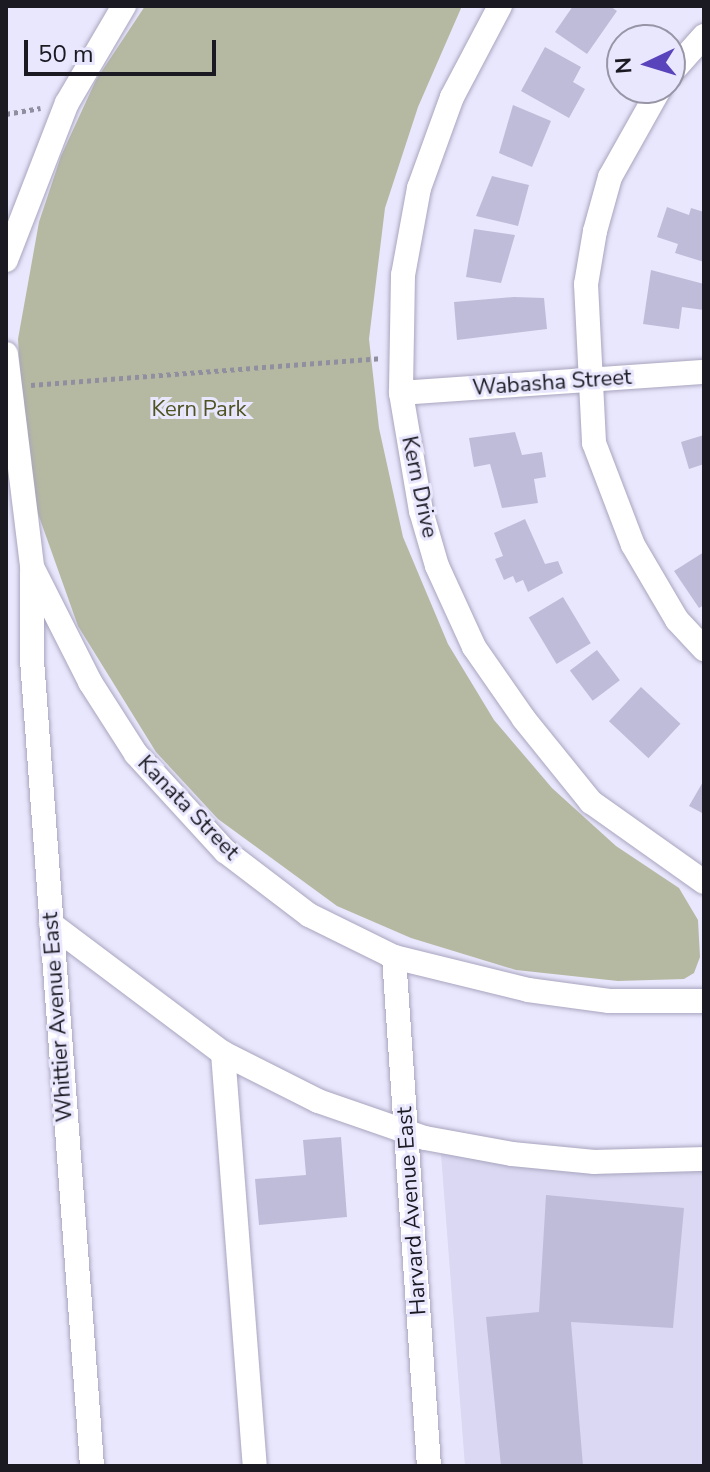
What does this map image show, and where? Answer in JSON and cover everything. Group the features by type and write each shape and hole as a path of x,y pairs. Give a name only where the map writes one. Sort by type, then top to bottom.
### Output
{"street":[{"path":"6,260 67,103 124,6"},
{"name":"Kern Drive","path":"500,6 452,97 419,188 403,275 401,393 421,511 437,566 474,647 591,802 704,882"},
{"path":"686,56 704,36"},
{"path":"651,104 610,177 595,231 586,284 594,443 633,545 677,620 704,649"},
{"name":"Kanata Street","path":"6,354 9,430 32,567 90,682 136,754 225,851 309,915 394,957 541,992 609,1001 704,1001"},
{"name":"Wabasha Street","path":"401,393 704,372"},
{"name":"Whittier Avenue East","path":"32,567 32,660 92,1466"},
{"path":"51,924 223,1053 318,1101 407,1133 512,1154 595,1162 704,1159"},
{"name":"Harvard Avenue East","path":"394,957 429,1466"},
{"path":"223,1053 255,1466"}],"path":[{"path":"8,386 400,357"}],"shaded area":[{"path":"440,1141 704,1159 704,1466 465,1466"}],"green space":[{"name":"Kern Park","path":"145,6 462,6 418,107 385,208 369,339 379,428 403,537 448,644 494,720 552,788 616,846 679,888 698,920 700,957 694,973 684,979 618,981 516,970 411,938 337,906 218,819 156,752 78,626 36,508 23,422 18,339 39,222 61,156 96,80"}],"building":[{"path":"573,6 610,6 617,11 587,54 555,32"},
{"path":"545,47 581,67 573,82 585,89 569,118 521,91"},
{"path":"513,105 551,121 532,167 499,153"},
{"path":"492,176 529,185 518,226 476,216"},
{"path":"667,207 689,215 691,208 704,212 704,262 675,253 678,244 657,237"},
{"path":"474,229 515,235 501,283 466,277"},
{"path":"651,270 704,284 704,310 682,307 679,329 643,324"},
{"path":"544,298 547,329 457,340 454,302"},
{"path":"515,432 522,455 542,452 546,477 534,479 538,503 502,508 490,464 474,467 469,438"},
{"path":"704,435 704,464 689,469 681,442"},
{"path":"525,519 545,564 558,561 563,573 528,592 523,580 516,583 513,576 504,580 495,559 503,556 494,533"},
{"path":"704,552 704,605 699,608 674,571"},
{"path":"563,597 591,643 557,664 529,618"},
{"path":"597,650 620,680 593,701 570,670"},
{"path":"641,687 680,724 648,758 609,721"},
{"path":"704,780 704,814 689,806"},
{"path":"341,1137 347,1217 259,1225 255,1179 306,1175 303,1140"},
{"path":"546,1195 684,1208 673,1328 571,1322 583,1466 501,1466 486,1317 539,1312"}]}
